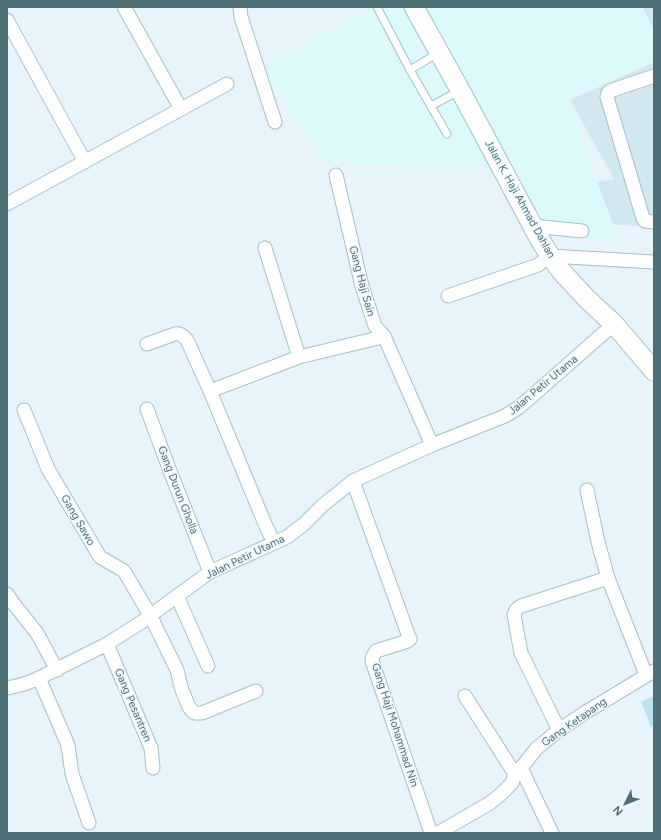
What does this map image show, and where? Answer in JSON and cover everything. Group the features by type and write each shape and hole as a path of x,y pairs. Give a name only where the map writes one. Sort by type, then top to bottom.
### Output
{"main road":[{"name":"Jalan K. Haji Ahmad Dahlan","path":"414,7 436,54 457,92 543,243 562,272 614,324 654,371"}],"street":[{"path":"124,7 181,109"},
{"path":"240,7 240,17 275,122"},
{"path":"7,20 85,162"},
{"path":"654,76 610,91 607,96 643,218 645,221 654,222"},
{"path":"7,204 227,84"},
{"name":"Gang Haji Sain","path":"336,175 362,286 375,326 384,336 432,445"},
{"path":"543,243 582,231"},
{"path":"543,243 654,262"},
{"path":"448,296 538,265 543,243"},
{"path":"265,248 299,357"},
{"name":"Jalan Petir Utama","path":"7,688 39,678 107,644 210,572 287,536 304,524 353,481 432,445 505,416 518,408 614,324"},
{"path":"147,344 175,334 184,336 187,340 274,543"},
{"path":"210,391 299,357 384,336"},
{"name":"Gang Durun Gholla","path":"148,409 170,471 210,572"},
{"name":"Gang Sawo","path":"24,410 48,469 100,557 124,571 150,615 177,670 182,690 192,711 195,713 202,713 256,691"},
{"name":"Gang Haji Mohammad Nin","path":"353,481 410,639 408,641 376,651 372,661 431,833"},
{"path":"586,490 608,578 650,673"},
{"path":"559,730 521,652 514,615 516,610 521,606 608,578"},
{"path":"7,594 13,604 37,633 57,670"},
{"path":"176,596 208,666"},
{"name":"Gang Pesantren","path":"107,644 151,748 153,768"},
{"name":"Gang Ketapang","path":"438,833 490,803 501,794 512,783 518,771 537,748 559,730 650,673"},
{"path":"39,678 68,745 72,774 89,823"},
{"path":"464,696 518,771 552,833"}],"lane":[{"path":"377,7 410,70 447,134"},
{"path":"410,70 436,54"},
{"path":"431,106 457,92"}],"shaded area":[{"path":"373,7 643,7 654,31 654,59 567,100 619,241 533,236 483,166 323,163 263,68"},
{"path":"640,7 654,7 654,31"},
{"path":"654,62 654,227 575,222 574,187 614,179 570,100"}],"building":[{"path":"654,696 654,725 651,727 641,702"}]}
